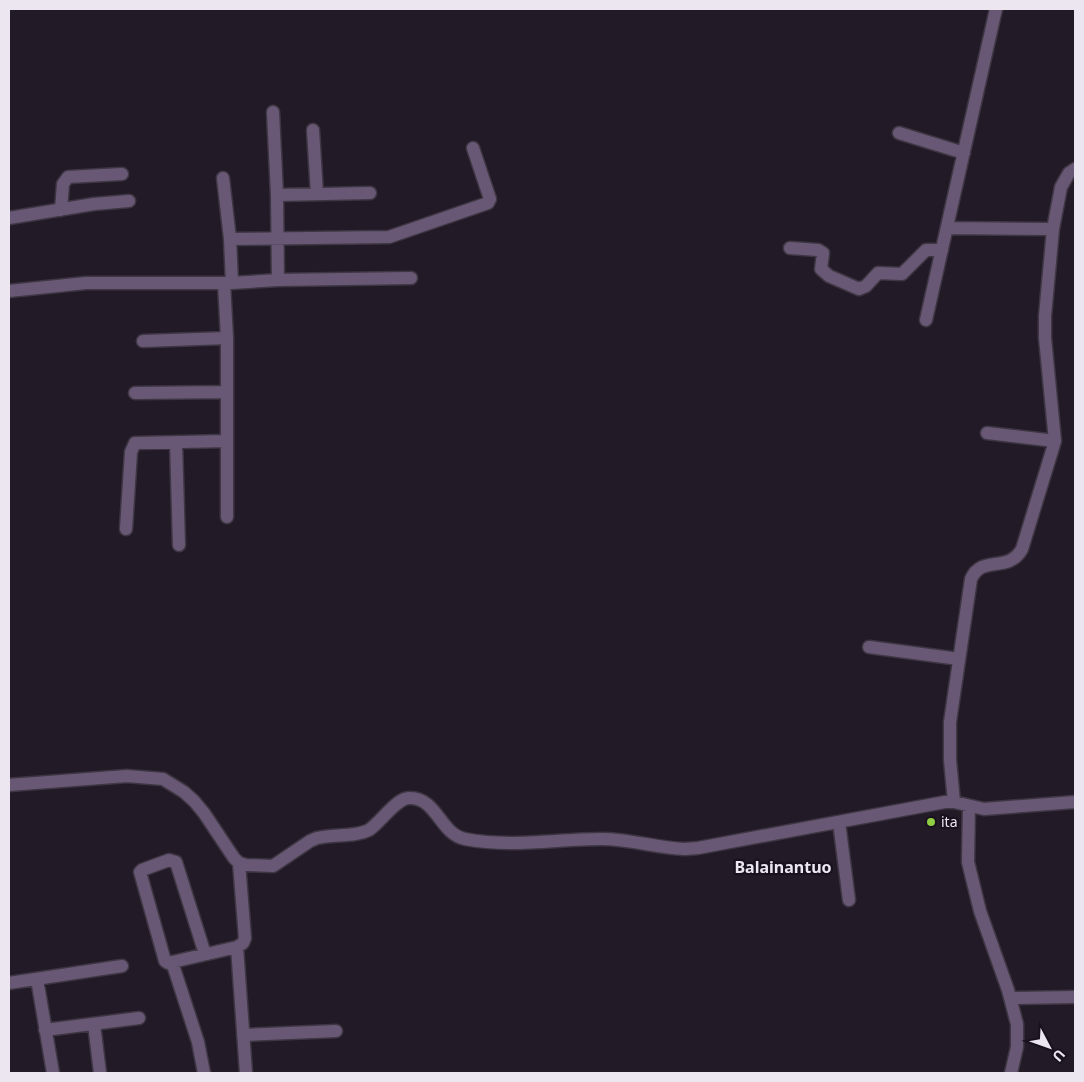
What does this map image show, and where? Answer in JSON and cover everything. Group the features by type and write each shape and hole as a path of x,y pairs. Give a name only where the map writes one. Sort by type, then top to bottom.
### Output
{"street":[{"path":"926,320 996,9"},
{"path":"273,112 277,195 278,280"},
{"path":"313,130 316,194"},
{"path":"899,133 964,154"},
{"path":"230,239 389,237 488,203 490,199 473,148"},
{"path":"954,802 949,743 950,722 971,579 977,569 982,566 1010,562 1019,555 1054,441 1045,338 1045,316 1053,229 1061,188 1069,173 1075,169"},
{"path":"61,210 63,184 68,177 122,174"},
{"path":"223,178 230,239 226,392 227,517"},
{"path":"277,195 370,193"},
{"path":"9,218 94,204 129,201"},
{"path":"947,228 1053,229"},
{"path":"790,248 818,250 823,253 822,269 825,273 859,289 866,286 878,273 902,274 926,250 942,250"},
{"path":"9,291 86,283 228,283 278,280 411,278"},
{"path":"143,341 227,338"},
{"path":"136,393 226,392"},
{"path":"987,433 1054,441"},
{"path":"126,529 133,445 138,442 226,441"},
{"path":"176,442 179,545"},
{"path":"869,647 960,660"},
{"path":"9,785 127,776 163,779 184,792 194,801 239,863 274,866 317,838 367,831 401,801 409,797 419,798 426,802 453,833 464,839 515,844 603,839 675,848 698,848 954,802 984,809 1075,802"},
{"path":"969,806 968,862 980,910 1017,1024 1017,1047 1012,1073"},
{"path":"839,822 850,900"},
{"path":"205,954 178,864 175,860 169,860 142,870 140,874 165,961 168,964 243,944 239,863"},
{"path":"237,947 246,1073"},
{"path":"172,962 198,1042 204,1073"},
{"path":"9,983 122,966"},
{"path":"37,979 53,1073"},
{"path":"1010,998 1075,997"},
{"path":"45,1030 139,1018"},
{"path":"94,1024 100,1073"},
{"path":"243,1035 336,1031"}],"place":[{"name":"ita","path":"931,822"}],"district":[{"name":"Balainantuo","path":"783,867"}]}
